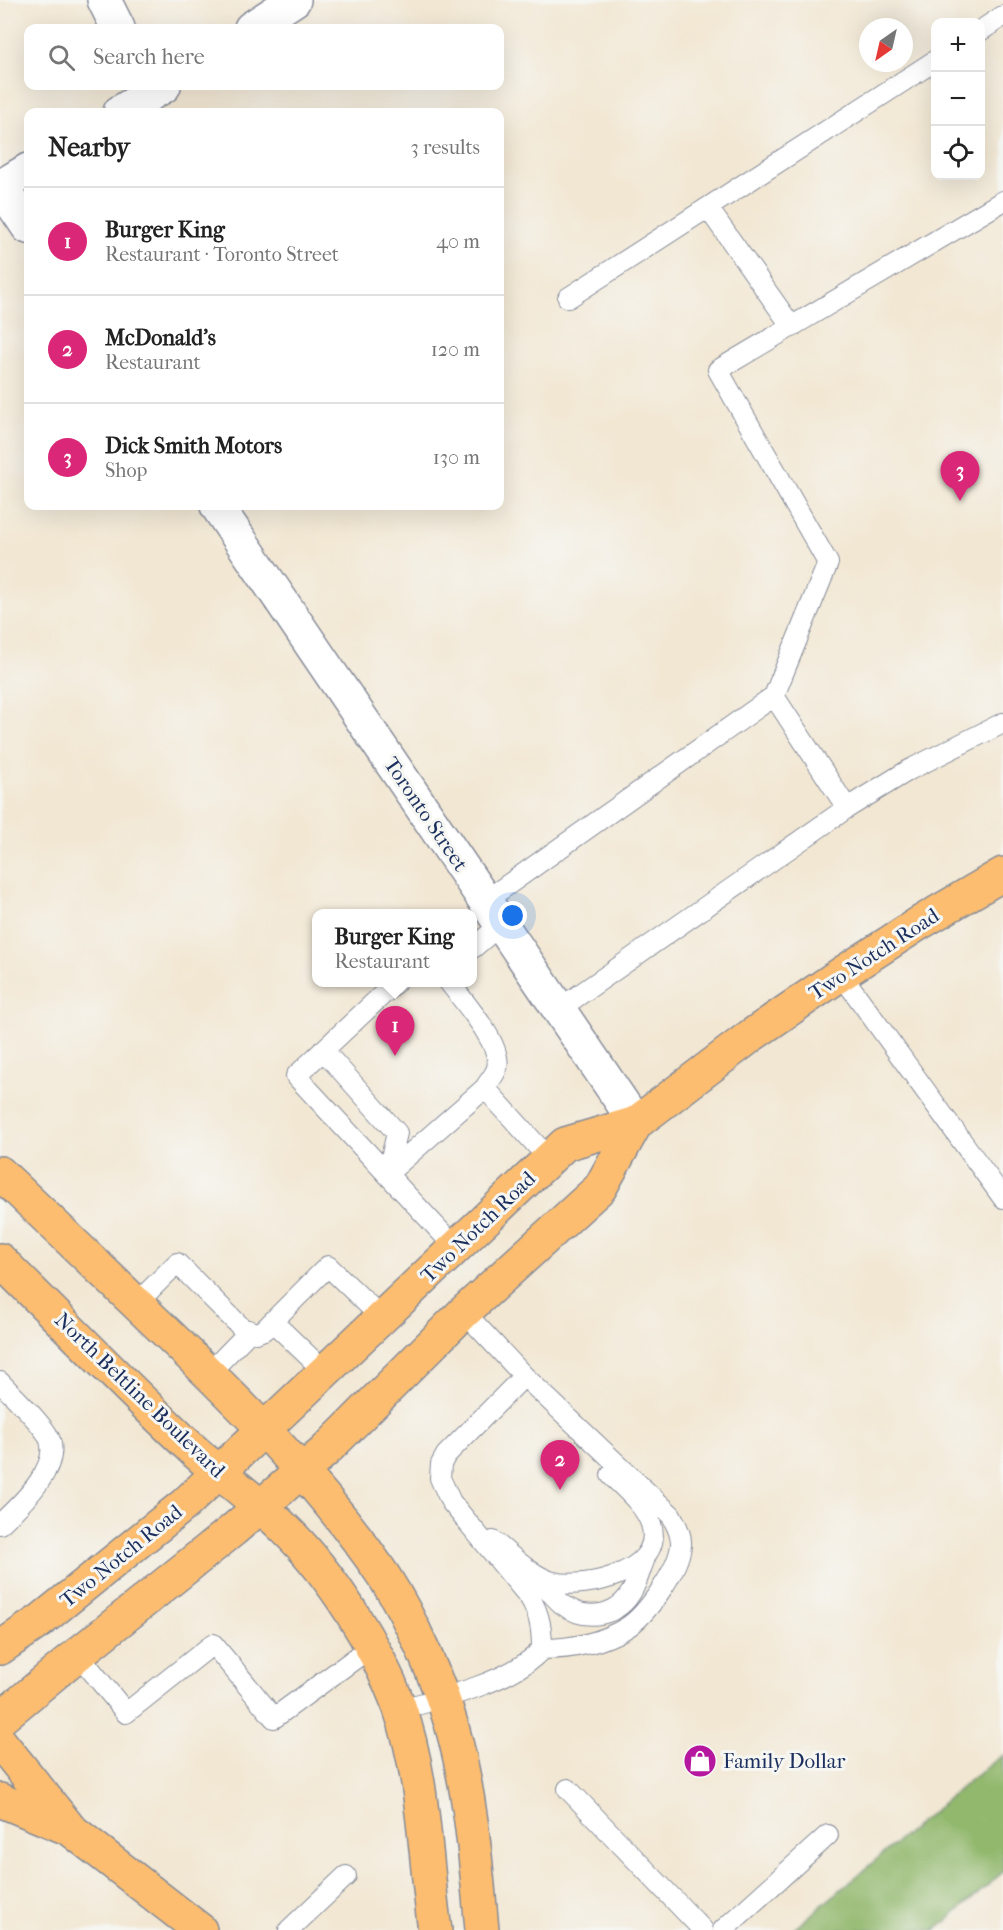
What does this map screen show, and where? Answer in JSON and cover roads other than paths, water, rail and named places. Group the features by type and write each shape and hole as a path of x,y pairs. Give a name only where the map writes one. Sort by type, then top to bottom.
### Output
{"main road":[{"name":"Two Notch Road","path":"0,1648 59,1606 185,1504 565,1144 636,1123 752,1035 918,924 1003,874"},
{"path":"0,1719 78,1654 271,1516 312,1462 464,1312 600,1188 636,1123"},
{"path":"0,1173 234,1397 264,1430 312,1462 334,1510 386,1580 414,1631 442,1698 452,1728 469,1804 482,1930"},
{"name":"North Beltline Boulevard","path":"0,1260 192,1448 271,1516 323,1574 357,1623 390,1682 409,1740 423,1810 435,1930"},
{"path":"0,1742 70,1829 200,1930"},
{"path":"0,1800 70,1829"}],"street":[{"path":"104,0 116,24"},
{"path":"257,24 294,0"},
{"path":"126,108 150,90"},
{"path":"24,173 1,187 24,221"},
{"name":"Toronto Street","path":"220,510 636,1123"}],"lane":[{"path":"985,28 1003,16"},
{"path":"568,298 931,63"},
{"path":"477,941 492,913 774,696 828,563 718,370 1003,201"},
{"path":"708,208 792,327"},
{"path":"774,696 847,808"},
{"path":"559,1009 847,808 909,770 1003,723"},
{"path":"842,974 1003,1198"},
{"path":"391,987 296,1076 456,1248"},
{"path":"387,1174 485,1088 497,1066 494,1047 452,987"},
{"path":"323,1050 397,1133 387,1174"},
{"path":"485,1088 549,1159"},
{"path":"136,1304 177,1263 242,1328 256,1333 264,1330 273,1322 328,1266 382,1318"},
{"path":"464,1312 524,1376 671,1515 681,1536 681,1547 674,1567 661,1590 629,1626 597,1641 563,1649 542,1649"},
{"path":"273,1322 326,1372"},
{"path":"209,1373 249,1332"},
{"path":"400,1709 442,1698 518,1668 534,1658 542,1649 542,1626 530,1598 451,1502 440,1478 441,1464 446,1455 524,1376"},
{"path":"522,1563 563,1604 576,1612 590,1616 603,1615 617,1608 632,1590 651,1548 653,1537 645,1511 556,1415 524,1376"},
{"path":"0,1382 48,1436 51,1448 50,1462 38,1485 0,1524"},
{"path":"468,1521 539,1576 554,1582 599,1580 620,1574 638,1565 646,1556"},
{"path":"78,1654 126,1713 213,1644 274,1718 371,1647"},
{"path":"568,1789 703,1930"},
{"path":"723,1930 828,1835"},
{"path":"289,1930 346,1876"}],"place":[{"name":"Dick Smith Motors","path":"960,501"},
{"name":"Burger King","path":"395,1056"},
{"name":"McDonald's","path":"560,1490"},
{"name":"Family Dollar","path":"700,1761"}]}
